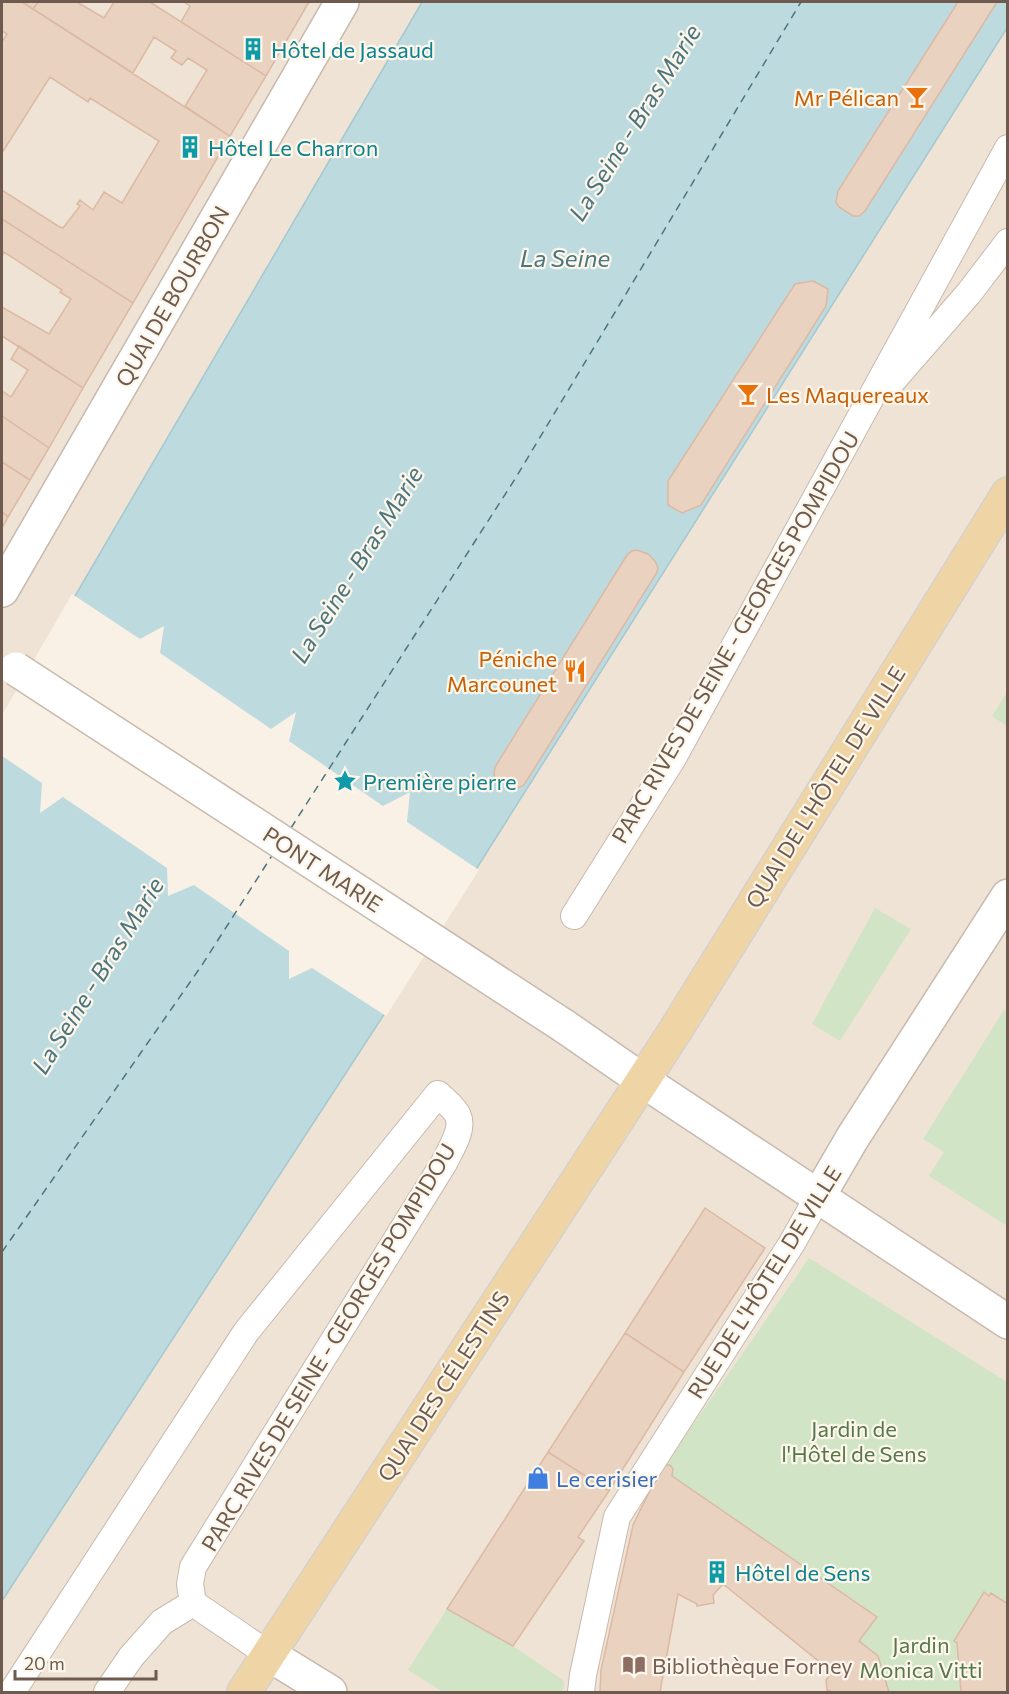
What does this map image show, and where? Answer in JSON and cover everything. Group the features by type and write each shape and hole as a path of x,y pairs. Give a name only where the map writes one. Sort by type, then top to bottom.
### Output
{"main road":[{"name":"QUAI DE L'HÔTEL DE VILLE","path":"642,1080 675,1031 1008,494"},
{"name":"QUAI DES CÉLESTINS","path":"244,1692 642,1080"}],"street":[{"name":"QUAI DE BOURBON","path":"2,590 342,2"},
{"name":"PONT MARIE","path":"9,664 564,1026 1008,1322"},
{"name":"RUE DE L'HÔTEL DE VILLE","path":"818,1197 853,1137 1008,896"},
{"path":"268,1654 330,1692"}],"lane":[{"name":"PARC RIVES DE SEINE - GEORGES POMPIDOU","path":"574,916 673,758 1008,148"},
{"name":"PARC RIVES DE SEINE - GEORGES POMPIDOU","path":"859,420 969,293 1008,242"},
{"name":"PARC RIVES DE SEINE - GEORGES POMPIDOU","path":"12,1692 246,1332 438,1094 458,1114 460,1122 444,1163 193,1567 190,1584 193,1603"},
{"name":"RUE DE L'HÔTEL DE VILLE","path":"581,1692 617,1517 792,1243 818,1197"},
{"path":"107,1692 131,1657 162,1622 193,1603 268,1654"}],"shaded area":[{"path":"2,2 422,2 2,721"},
{"path":"1007,28 1007,1692 2,1692 2,1601 398,993"}],"green space":[{"path":"1007,692 1007,726 992,716"},
{"path":"875,908 911,929 840,1041 812,1024"},
{"path":"1004,1010 1008,1012 1007,1226 929,1176 944,1152 923,1139"},
{"name":"Jardin de l'Hôtel de Sens","path":"809,1258 1007,1382 1007,1604 991,1594 989,1596 984,1593 954,1640 957,1643 961,1692 889,1692 878,1656 859,1641 877,1616 672,1476 673,1469 665,1465"},
{"path":"447,1609 513,1646 564,1681 563,1692 443,1692 408,1670"}],"water":[{"name":"La Seine","path":"422,2 1007,2 1007,28 398,993 2,1601 2,721"}],"pier":[{"path":"72,594 140,639 164,626 160,653 271,729 296,712 289,741 383,806 410,792 407,822 479,870 386,1016 312,968 289,979 289,951 194,885 168,896 167,868 63,797 40,813 42,783 2,756 2,715"}],"building":[{"name":"Hôtel Le Charron","path":"2,2 22,2 230,136 133,303 2,219 2,190 63,228 80,206 77,204 80,200 93,210 104,192 122,203 159,141 90,98 88,102 50,77 2,153 2,42 7,34 2,31"},
{"path":"22,2 38,2 33,9"},
{"path":"38,2 77,2 104,18 114,2 150,2 266,76 230,136 185,106 207,70 188,58 182,65 171,58 176,51 154,37 133,73 33,9"},
{"name":"Hôtel de Jassaud","path":"184,2 309,2 266,76 181,22 190,6"},
{"name":"Mr Pélican","path":"958,2 997,2 865,211 859,216 853,216 839,207 836,202 838,191"},
{"path":"2,219 133,303 83,388 2,336 2,307 49,334 71,299 60,292 62,290 4,252 2,256"},
{"name":"Les Maquereaux","path":"813,281 828,289 826,306 701,505 682,513 668,505 668,481 795,284"},
{"path":"19,346 83,388 49,448 2,416 2,391 11,397 28,370 11,359"},
{"path":"2,416 49,448 30,480 2,462"},
{"path":"2,462 30,480 8,517 2,512"},
{"path":"2,512 8,517 2,528"},
{"name":"Péniche Marcounet","path":"637,550 648,554 655,561 658,568 656,574 524,785 513,788 496,778 495,767 627,555"},
{"path":"705,1208 765,1248 684,1372 625,1333"},
{"path":"625,1333 684,1372 609,1491 548,1452"},
{"path":"548,1452 609,1491 578,1537 584,1541 513,1646 447,1609"},
{"name":"Hôtel de Sens","path":"670,1465 673,1469 672,1476 877,1617 859,1641 878,1656 889,1692 833,1692 827,1690 826,1680 832,1672 723,1584 713,1595 714,1603 697,1606 678,1594 660,1692 600,1692 601,1670 633,1525 661,1468"},
{"path":"984,1592 989,1596 991,1593 1008,1604 1008,1692 961,1692 957,1643 954,1641"}],"ferry route":[{"path":"291,828 515,479 801,2"},
{"path":"2,1252 202,965 273,854"}],"place":[{"name":"Hôtel de Jassaud","path":"253,49"},
{"name":"Mr Pélican","path":"917,97"},
{"name":"Hôtel Le Charron","path":"190,147"},
{"name":"Les Maquereaux","path":"748,394"},
{"name":"Péniche Marcounet","path":"575,671"},
{"name":"Première pierre","path":"345,781"},
{"name":"Le cerisier","path":"538,1478"},
{"name":"Hôtel de Sens","path":"717,1572"},
{"name":"Bibliothèque Forney","path":"634,1665"}],"water label":[{"name":"La Seine - Bras Marie","path":"634,122"},
{"name":"La Seine - Bras Marie","path":"356,564"},
{"name":"La Seine - Bras Marie","path":"97,975"}],"park label":[{"name":"Jardin Monica Vitti","path":"921,1656"}]}
